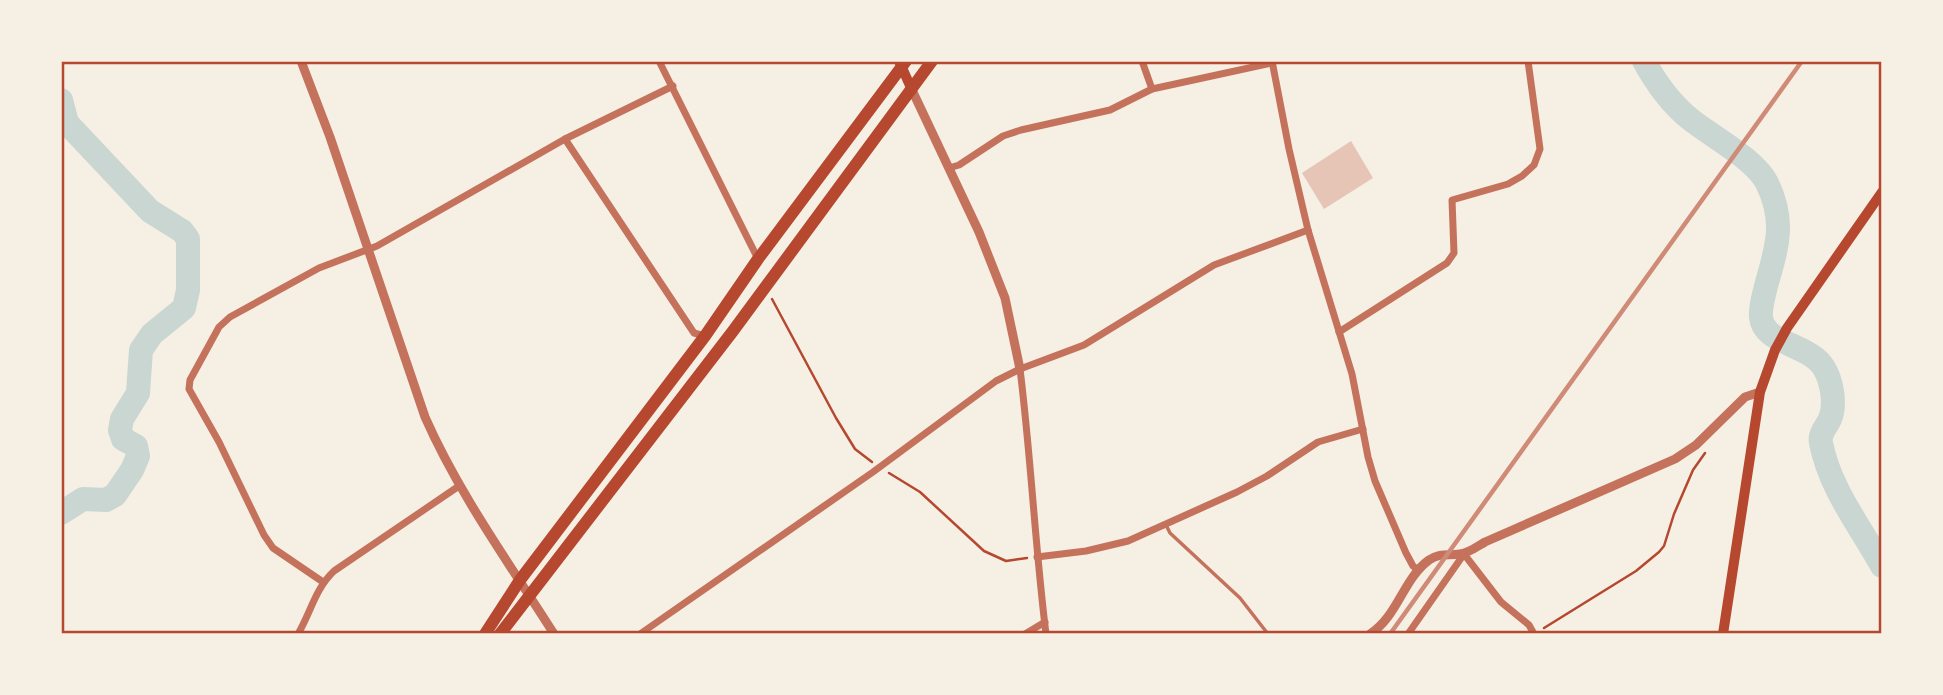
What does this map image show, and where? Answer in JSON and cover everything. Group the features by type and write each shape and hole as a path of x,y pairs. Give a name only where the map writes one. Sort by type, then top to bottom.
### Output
{"highway":[{"path":"500,634 766,287 932,61"},
{"path":"485,634 520,580 705,336 902,63"}],"main road":[{"path":"902,63 912,90"},
{"path":"1723,634 1760,392 1775,350 1787,328 1882,192"}],"street":[{"path":"301,61 425,417 459,486 554,634"},
{"path":"659,61 758,259"},
{"path":"1142,61 1152,89"},
{"path":"1339,332 1447,263 1454,253 1452,200 1508,184 1534,165 1540,149 1528,61"},
{"path":"949,168 959,165 1003,136 1021,130 1111,110 1152,89 1272,62 1308,230 1352,374 1375,481 1406,552 1413,566 1418,569"},
{"path":"323,582 273,548 189,389 190,380 219,327 230,317 319,268 368,249 565,139 673,86"},
{"path":"912,90 979,232 1005,298 1020,369 1028,430 1037,557 1046,634"},
{"path":"565,139 694,333 705,336"},
{"path":"640,634 879,467 996,381 1084,345 1214,265 1308,230"},
{"path":"1408,634 1464,554 1485,542 1675,459 1696,445 1745,397 1760,392"},
{"path":"1037,557 1117,544 1166,525 1267,476 1318,442 1363,429"},
{"path":"298,634 323,582 334,571 459,486"},
{"path":"1370,634 1387,618 1418,569 1441,553 1464,554"},
{"path":"1464,554 1501,603 1534,632"},
{"path":"1025,634 1045,622"}],"lane":[{"path":"1166,525 1170,533 1240,598 1268,634"}],"path":[{"path":"766,287 855,449 919,492 984,551 1006,561 1037,557"},
{"path":"1534,632 1609,589 1636,571 1664,546 1693,470 1711,445 1708,432"}],"building":[{"path":"1351,141 1373,178 1324,209 1302,173"}],"waterway":[{"path":"1644,61 1676,106 1753,165 1767,183 1776,210 1778,234 1762,301 1761,317 1770,333 1809,354 1827,373 1833,400 1832,413 1821,436 1825,460 1838,492 1882,566"},
{"path":"61,100 67,123 150,211 182,231 188,239 188,290 184,308 152,334 141,350 138,393 122,419 120,430 123,439 136,446 138,456 132,470 115,495 106,500 83,499 61,513"}],"railway":[{"path":"1390,634 1802,61"}]}
